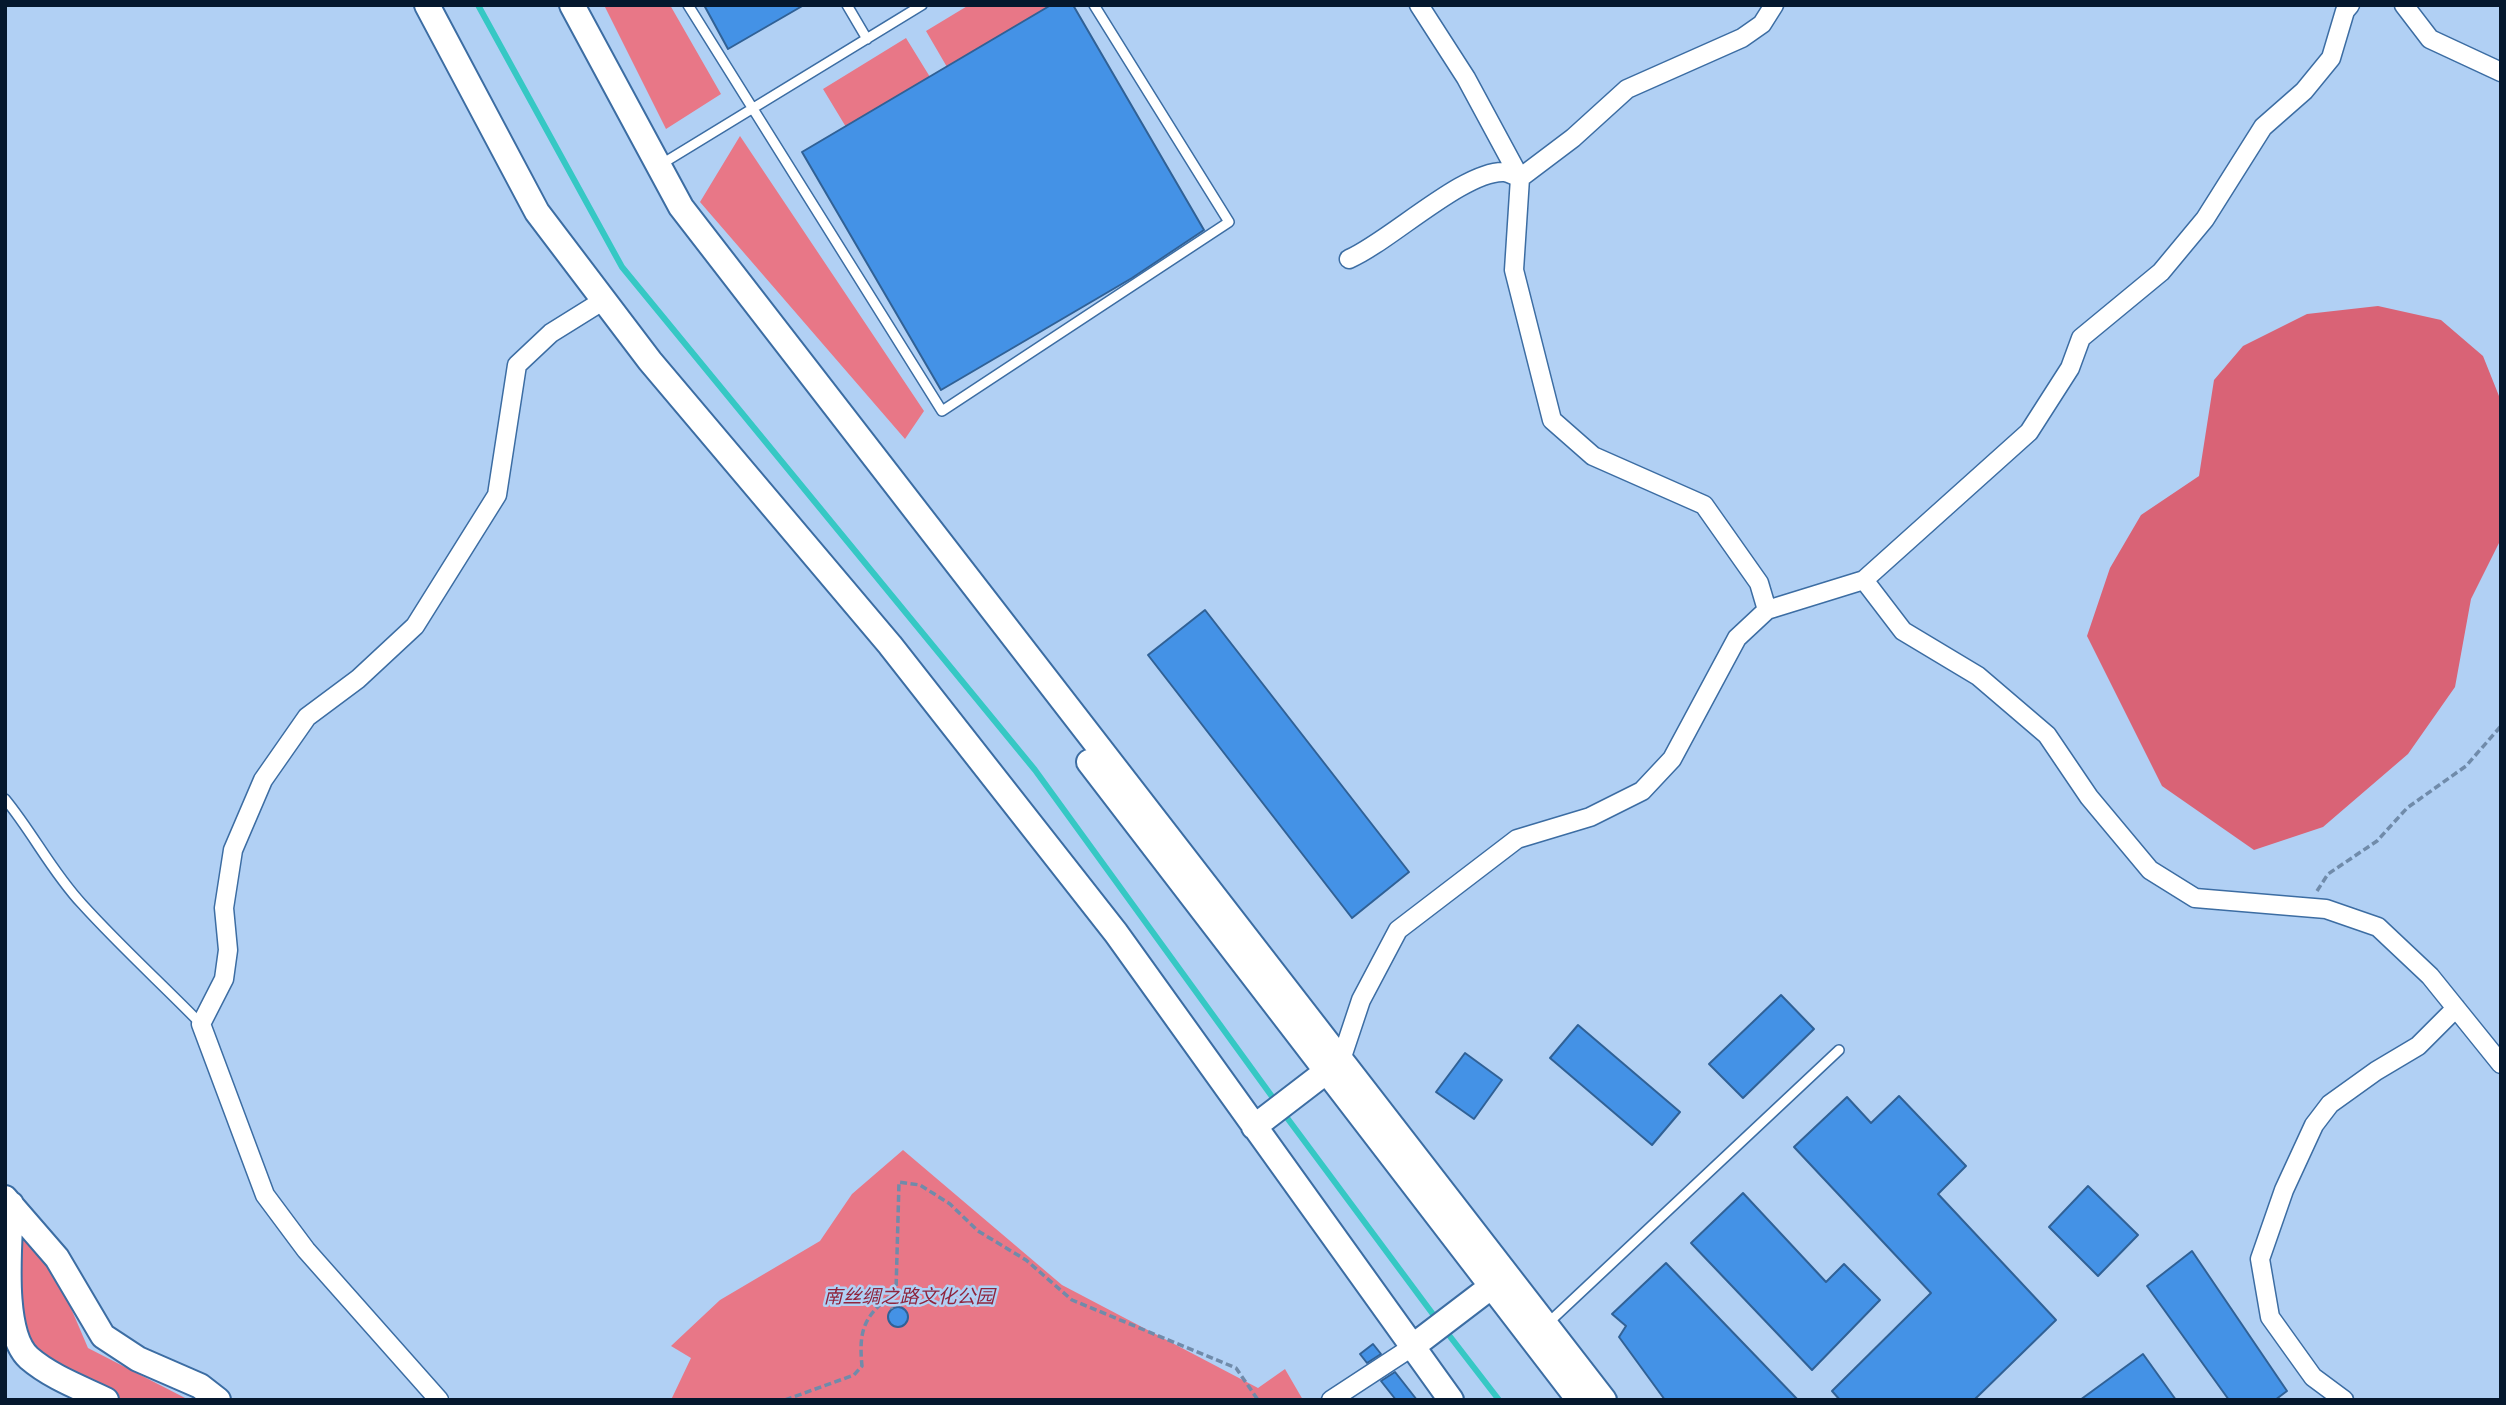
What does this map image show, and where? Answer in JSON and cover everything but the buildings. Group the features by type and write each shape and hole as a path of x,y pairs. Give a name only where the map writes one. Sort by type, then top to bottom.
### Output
{"street":[{"path":"427,5 537,212 650,361 890,645 1116,933 1451,1400"},
{"path":"554,5 668,215 1334,1065 1604,1400"},
{"path":"572,5 681,206 1334,1065 1492,1286 1579,1400"},
{"path":"1419,5 1466,78 1520,178 1514,270 1552,420 1593,456 1704,505 1759,583 1767,610"},
{"path":"1520,178 1573,138 1627,89 1742,38 1762,24 1774,5"},
{"path":"1254,1126 1334,1065 1361,1000 1398,930 1517,839 1590,817 1642,790 1672,759 1737,638 1767,610 1864,580 2029,432 2070,368 2081,338 2161,272 2206,219 2263,127 2304,91 2331,58 2350,5"},
{"path":"2403,5 2430,39 2501,72"},
{"path":"1349,259 1370,250 1407,222 1481,177 1504,172 1520,178"},
{"path":"439,1400 306,1250 265,1195 201,1024 224,979 228,950 224,908 233,850 263,780 307,716 358,679 415,626 497,495 517,365 551,333 604,300"},
{"path":"1864,580 1903,631 1979,676 2047,735 2090,797 2150,870 2195,898 2316,908 2378,927 2430,976 2501,1064"},
{"path":"2344,1400 2313,1377 2270,1317 2260,1259 2284,1190 2314,1125 2330,1104 2376,1070 2418,1046 2456,1008"},
{"path":"8,1201 9,1298 17,1342 28,1357 46,1370 106,1400"},
{"path":"8,1201 57,1258 103,1335 138,1359 200,1386 218,1400"},
{"path":"1331,1400 1412,1347 1492,1286"}],"lane":[{"path":"688,5 942,411 1229,222 1094,5"},
{"path":"847,5 867,39"},
{"path":"659,166 922,5"},
{"path":"5,799 23,822 46,860 82,904 201,1024"},
{"path":"1546,1325 1839,1051"}],"path":[{"path":"2316,908 2317,889 2328,874 2377,841 2407,808 2466,766 2501,726"},
{"path":"785,1400 853,1375 862,1366 860,1335 872,1311 896,1291 899,1182 920,1185 950,1204 978,1231 1026,1261 1072,1300 1236,1368 1258,1400"},
{"path":"887,1298 892,1309"}],"green space":[{"path":"604,5 670,5 721,94 666,129"},
{"path":"969,5 1051,5 947,67 926,31"},
{"path":"906,38 930,77 846,127 823,89"},
{"path":"740,136 924,411 905,439 700,202"},
{"name":"南丝绸之路文化公园","path":"903,1150 1062,1285 1258,1388 1285,1369 1303,1400 671,1400 691,1358 671,1346 720,1300 820,1241 852,1194"},
{"path":"5,1223 53,1266 88,1348 189,1400 79,1400 23,1370 5,1313"}],"shaded area":[{"path":"2378,306 2441,320 2483,356 2501,401 2501,539 2471,599 2455,687 2408,754 2323,827 2254,850 2162,786 2087,636 2110,568 2141,515 2199,476 2214,380 2243,346 2307,314"}],"waterway":[{"path":"478,5 622,267 1035,770 1276,1102"},
{"path":"1282,1111 1438,1321"},
{"path":"1445,1330 1499,1400"}]}
